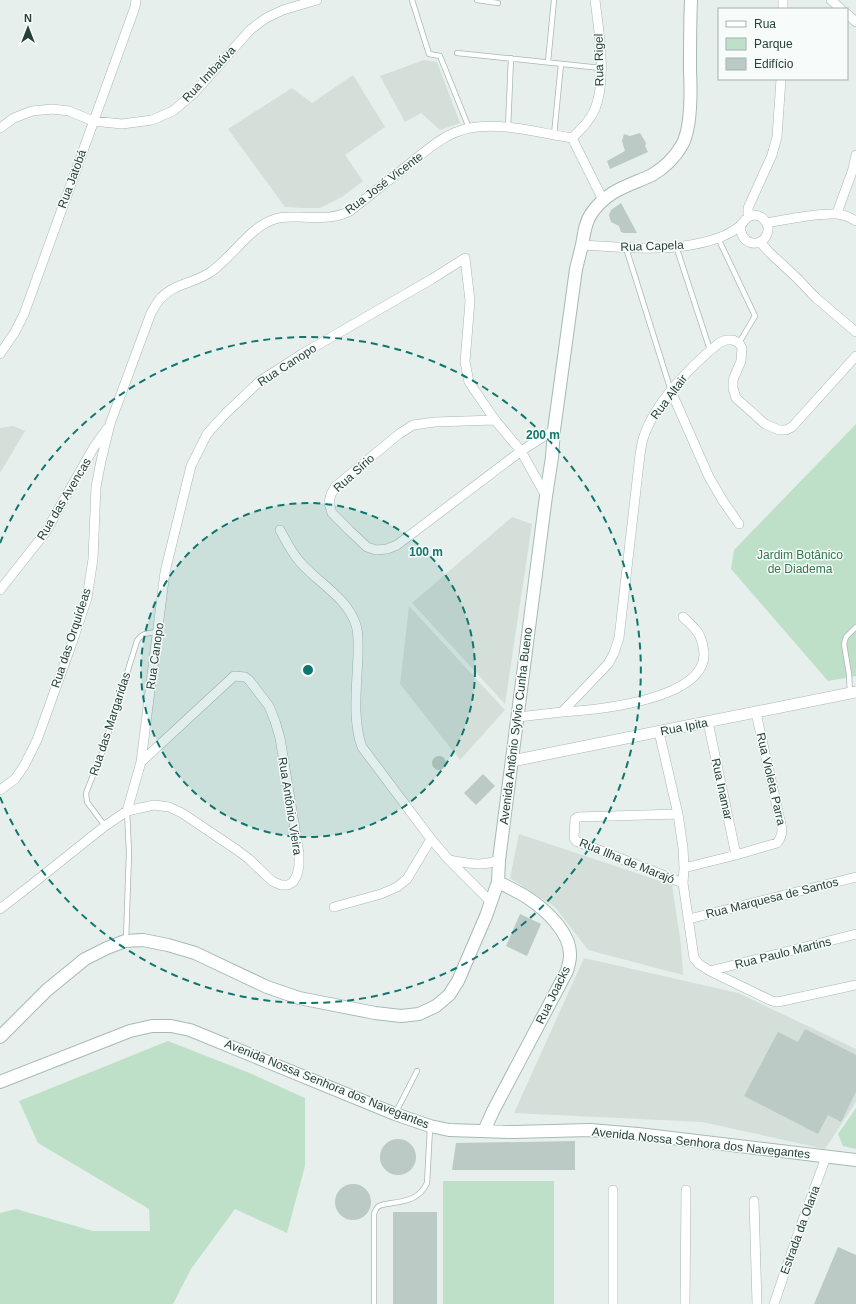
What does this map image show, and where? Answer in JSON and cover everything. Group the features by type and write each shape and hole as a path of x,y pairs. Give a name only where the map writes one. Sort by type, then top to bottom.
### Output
{"main road":[{"name":"Avenida Antônio Sylvio Cunha Bueno","path":"0,1037 47,990 85,959 107,948 126,941 144,940 168,944 195,953 267,987 299,998 375,1013 400,1016 419,1014 436,1006 449,995 458,981 498,882 499,860 552,457 554,430 576,269 582,245 584,228 591,214 603,200 618,189 653,174 670,161 683,144 689,122 691,100 691,0"},
{"name":"Rua Joacks","path":"484,1131 566,971 570,957 569,946 564,934 546,912 527,897 498,882"},
{"name":"Avenida Nossa Senhora dos Navegantes","path":"0,1082 130,1032 152,1026 171,1026 190,1030 395,1114 430,1126 449,1130 513,1132 590,1130 638,1134 856,1160"}],"street":[{"name":"Rua Jatobá","path":"0,354 15,332 24,314 135,7 136,0"},
{"name":"Rua Imbaúva","path":"0,128 14,118 32,111 52,109 69,111 93,121 122,124 152,120 173,111 194,93 250,30 266,18 283,10 318,0"},
{"name":"Rua Rigel","path":"572,138 588,122 595,110 599,96 600,68 595,0"},
{"path":"830,0 840,8"},
{"path":"848,15 856,22"},
{"path":"748,217 748,208 772,155 779,116 781,80"},
{"name":"Rua José Vicente","path":"110,424 151,313 161,297 174,288 211,272 232,254 255,230 266,222 277,218 314,218 342,215 350,211 434,145 451,134 469,128 489,126 572,138"},
{"path":"572,138 603,200"},
{"path":"837,213 854,169 856,155"},
{"path":"767,223 837,213 856,221"},
{"path":"753,215 758,216 767,223 768,234 760,242 750,243 742,236 740,230 741,225 748,217 753,215"},
{"name":"Rua Capela","path":"582,245 626,248 688,245 720,237 741,225"},
{"name":"Rua Capela","path":"720,237 745,240"},
{"path":"760,242 816,298 856,332"},
{"name":"Rua Canopo","path":"127,811 141,762 165,572 191,466 207,434 225,414 260,381 302,354 432,280 465,258 470,300 465,362 469,382 495,420 521,451 546,496"},
{"name":"Rua Altair","path":"562,712 608,664 614,653 619,638 639,463 644,436 653,416 676,384 710,350 726,340 733,340 739,343"},
{"path":"739,343 742,348 741,361 732,380 736,398 765,424 779,430 786,430 792,427 856,356"},
{"path":"671,391 709,477 723,502 739,524"},
{"name":"Rua Sírio","path":"495,420 435,422 414,425 399,434 336,486 331,494 329,503 332,513 367,547 376,550 388,549 398,545 521,451 554,430"},
{"name":"Rua das Avencas","path":"0,590 45,533 94,447 110,424"},
{"name":"Rua das Orquídeas","path":"0,790 14,779 24,766 37,740 74,640 87,598 92,559 96,487 110,424"},
{"path":"280,530 300,562 341,600 351,612 357,627 356,722 358,736 362,747 431,839 449,860 491,902"},
{"path":"518,717 612,707 662,695 680,687 694,677 701,667 704,658 704,647 701,638 695,629 683,617"},
{"name":"Rua Antônio Vieira","path":"127,811 154,805 169,806 237,850 249,859 272,881 281,885 288,885 293,882 297,875 299,853 280,738 275,720 268,706 250,680 245,677 234,676 141,762"},
{"name":"Rua Ipita","path":"512,761 853,693"},
{"name":"Rua Violeta Parra","path":"684,868 776,843 780,839 782,829 756,713"},
{"name":"Rua Inamar","path":"708,722 736,855"},
{"path":"659,732 678,814 683,848 683,883 694,958 699,964 710,971 772,1001 778,1002 856,984"},
{"path":"0,909 105,826 127,811"},
{"name":"Rua Ilha de Marajó","path":"678,814 578,817 575,819 574,838 576,841 683,883"},
{"path":"334,907 381,894 397,887 407,879 431,839"},
{"path":"449,860 477,865 490,864 499,860"},
{"name":"Rua Marquesa de Santos","path":"689,918 856,876"},
{"name":"Rua Paulo Martins","path":"710,971 856,934"},
{"name":"Estrada da Olaria","path":"774,1304 826,1157"},
{"path":"613,1190 613,1304"},
{"path":"685,1304 686,1190"},
{"path":"754,1201 757,1304"}],"lane":[{"path":"416,0 413,2 429,54 440,56 469,128"},
{"path":"477,0 498,3"},
{"path":"548,62 554,0"},
{"path":"457,53 600,68"},
{"path":"508,128 511,58"},
{"path":"554,135 561,64"},
{"path":"720,237 755,316 739,343"},
{"path":"676,246 710,350"},
{"path":"626,248 671,391"},
{"path":"853,693 844,644 846,638 856,627"},
{"name":"Rua das Margaridas","path":"105,826 87,802 86,793 102,753 137,641 140,636 145,633 158,632"},
{"path":"126,941 129,852 127,811"},
{"path":"395,1114 417,1071"},
{"path":"374,1304 374,1214 376,1209 380,1206 406,1201 423,1190 426,1183 430,1126"}],"shaded area":[{"path":"424,60 437,62 460,123 440,130 421,113 405,122 380,76"},
{"path":"353,75 385,127 345,155 363,181 342,197 320,208 285,207 228,129 292,88 312,103"},
{"path":"13,426 25,431 0,473 0,428"},
{"path":"512,517 532,524 505,704 412,603"},
{"path":"409,606 505,710 460,760 400,684"},
{"path":"519,834 672,885 681,945 683,975 588,950 555,907 510,878"},
{"path":"584,958 738,993 856,1049 856,1102 825,1149 702,1122 514,1113"}],"green space":[{"name":"Jardim Botânico de Diadema","path":"856,424 856,676 828,681 731,569 734,550"},
{"path":"168,1041 252,1074 305,1098 305,1166 287,1233 235,1209 191,1269 173,1304 0,1304 0,1213 16,1209 93,1231 150,1231 149,1209 38,1143 19,1101"},
{"path":"856,1108 856,1149 843,1146 838,1134"},
{"path":"443,1181 554,1181 554,1304 443,1304"}],"building":[{"path":"640,133 646,143 645,146 648,152 610,169 607,161 625,151 622,141 624,134 630,136"},
{"path":"621,203 637,233 621,232 619,226 611,222 609,215 611,210"},
{"path":"436,756 442,756 446,760 446,766 442,770 436,770 432,766 432,760"},
{"path":"483,774 495,786 476,805 464,793"},
{"path":"520,914 541,924 527,956 506,946"},
{"path":"805,1029 856,1055 856,1092 841,1122 828,1115 818,1134 744,1096 778,1032 798,1042"},
{"path":"395,1139 401,1139 411,1144 416,1157 411,1170 401,1175 395,1175 385,1170 380,1160 380,1154 385,1144"},
{"path":"575,1141 575,1170 452,1170 456,1143"},
{"path":"357,1184 366,1189 370,1195 370,1209 366,1215 357,1220 349,1220 340,1215 336,1209 335,1198 340,1189 346,1185"},
{"path":"393,1212 437,1212 437,1304 393,1304"},
{"path":"838,1247 856,1255 856,1304 814,1304"}]}
